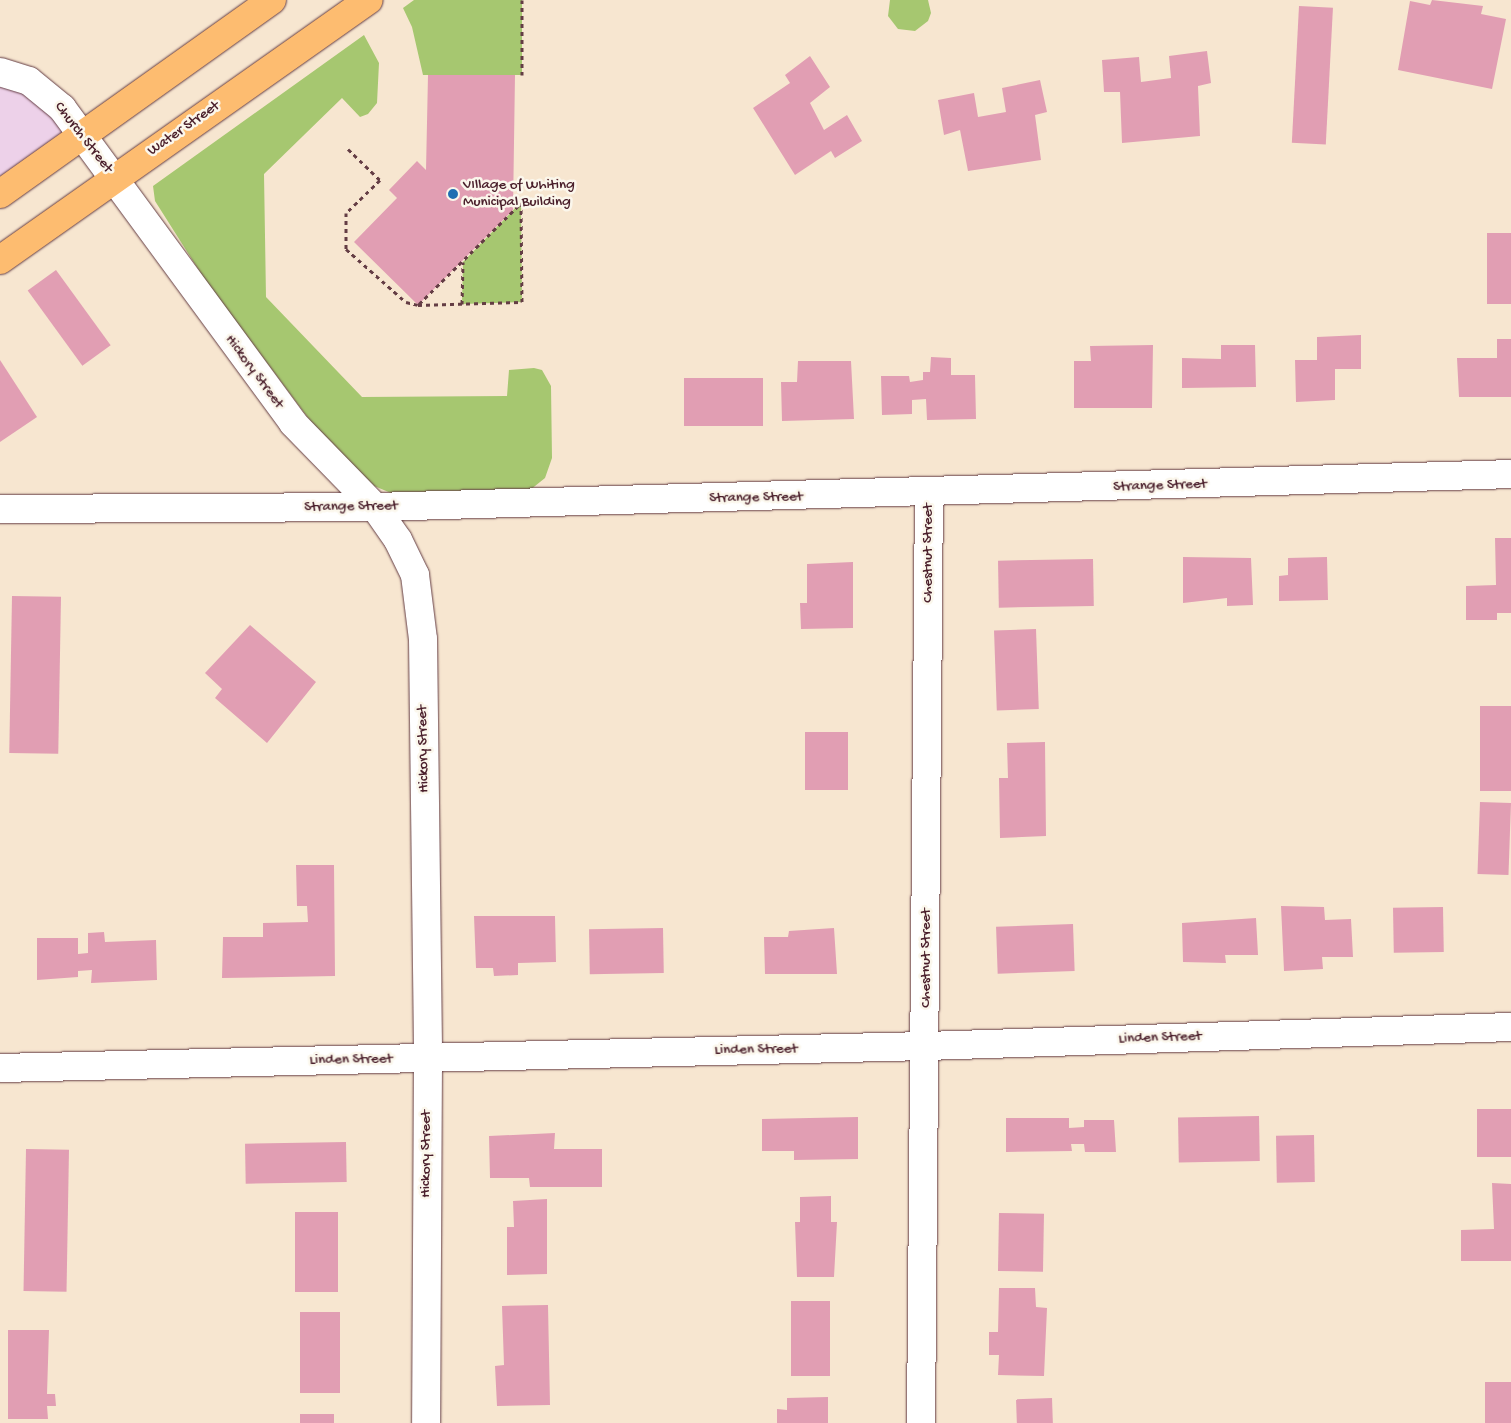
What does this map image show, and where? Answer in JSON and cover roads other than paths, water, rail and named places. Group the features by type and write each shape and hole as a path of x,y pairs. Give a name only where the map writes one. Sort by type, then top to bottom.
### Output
{"main road":[{"path":"0,194 272,0"},
{"name":"Water Street","path":"0,260 369,0"}],"street":[{"name":"Church Street","path":"0,72 19,76 45,92 82,134 114,178"},
{"name":"Hickory Street","path":"114,178 293,423 375,507 398,540 415,575 423,639 428,1059 426,1423"},
{"name":"Strange Street","path":"0,509 375,507 929,493 1511,474"},
{"name":"Chestnut Street","path":"922,1423 929,493"},
{"name":"Linden Street","path":"0,1068 926,1046 1511,1027"}],"place":[{"name":"VIllage of Whiting Municipal Building","path":"453,194"}]}
